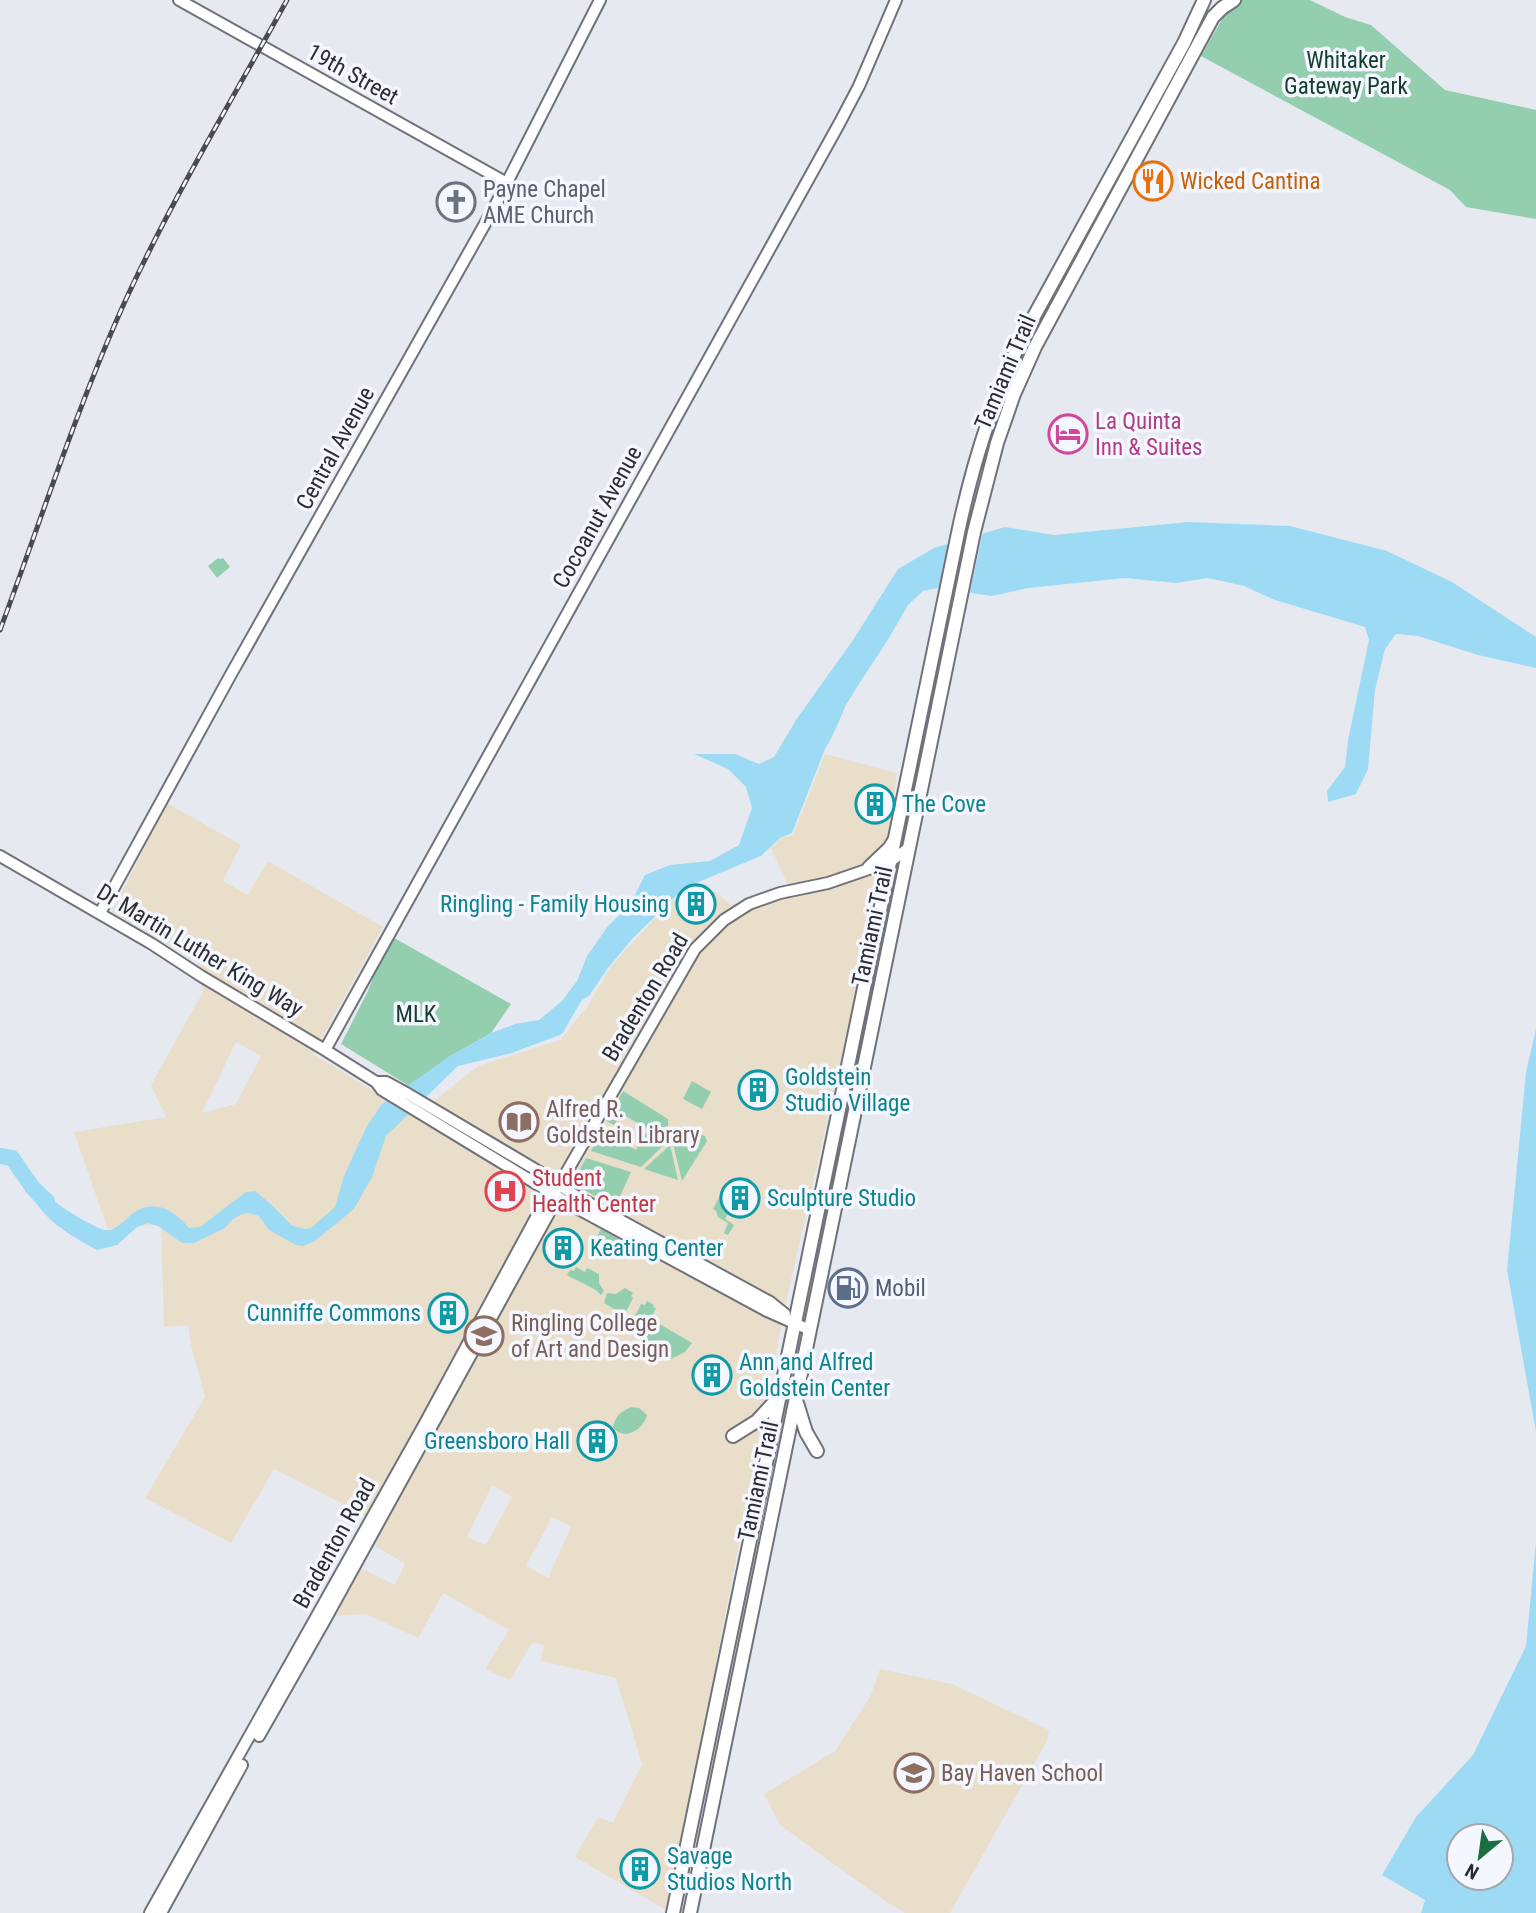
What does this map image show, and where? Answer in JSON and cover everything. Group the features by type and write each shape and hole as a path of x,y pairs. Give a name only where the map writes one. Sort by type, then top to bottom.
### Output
{"main road":[{"name":"Tamiami Trail","path":"673,1913 958,533 980,446 1021,340 1184,43 1204,0"},
{"name":"Tamiami Trail","path":"690,1913 974,532 997,443 1014,394 1035,347 1213,18 1234,0"},
{"path":"1169,98 1167,84 1184,53 1184,43"},
{"path":"1093,241 1094,222 1109,194 1124,150"},
{"path":"1035,347 1036,328 1058,287 1062,262"},
{"path":"825,1178 828,1206 834,1216"},
{"path":"819,1208 827,1249"},
{"path":"733,1436 757,1421 781,1395"},
{"path":"796,1400 806,1432 817,1451"}],"street":[{"name":"19th Street","path":"179,0 507,183"},
{"name":"Central Avenue","path":"100,913 507,183 600,0"},
{"name":"Cocoanut Avenue","path":"325,1050 839,124 859,86 896,0"},
{"name":"Bradenton Road","path":"863,871 888,847 896,835"},
{"name":"Bradenton Road","path":"161,1913 461,1376 549,1213 557,1190 691,955 712,930 735,912 764,897 828,883 891,860 910,847"},
{"name":"Dr Martin Luther King Way","path":"0,856 100,913 557,1190 767,1311 810,1330"},
{"name":"Bradenton Road","path":"150,1913 424,1425 540,1210 557,1190"}],"shaded area":[{"name":"Ringling College of Art and Design","path":"825,754 897,773 884,869 784,1311 668,1911 575,1857 598,1817 613,1823 642,1764 616,1678 541,1661 544,1645 532,1643 510,1680 485,1669 509,1630 443,1593 418,1638 366,1614 336,1616 360,1568 395,1585 405,1564 374,1545 363,1514 274,1469 231,1543 145,1498 205,1397 188,1325 164,1327 161,1224 108,1230 74,1132 166,1117 151,1085 203,992 197,962 112,912 167,803 241,845 223,881 248,895 268,861 383,927 313,1054 379,1094 434,1101 478,1066 560,1040 587,1007 611,966 686,889 704,883 731,905 788,885 771,848 781,838 793,835","holes":["236,1042 261,1056 236,1104 202,1113","492,1485 512,1497 486,1545 467,1537","552,1517 571,1527 548,1578 526,1566"]},
{"name":"Bay Haven School","path":"880,1669 952,1684 1049,1730 1047,1741 950,1913 905,1913 888,1903 780,1825 764,1794 835,1751 870,1697"}],"green space":[{"name":"Whitaker Gateway Park","path":"1233,0 1310,0 1345,17 1371,25 1445,90 1536,110 1536,219 1466,207 1450,190 1201,56"},
{"path":"218,558 223,558 230,567 217,578 208,566"},
{"name":"MLK","path":"389,935 511,1004 491,1033 447,1058 414,1089 341,1044 368,991"},
{"path":"692,1081 711,1092 702,1109 683,1099"},
{"path":"623,1091 668,1119 668,1127 672,1132 667,1142 641,1167 591,1151 601,1131 636,1150 648,1129 622,1114 614,1125 606,1121"},
{"path":"690,1129 705,1136 707,1141 682,1181 673,1143 676,1137"},
{"path":"670,1145 678,1180 644,1169"},
{"path":"586,1158 631,1172 618,1201 631,1210 629,1215 577,1186 577,1174"},
{"path":"720,1196 734,1203 725,1219 734,1225 728,1235 724,1233 728,1223 718,1217 713,1209"},
{"path":"601,1229 621,1240 620,1244 623,1245 618,1255 594,1242"},
{"path":"576,1267 585,1272 587,1268 599,1274 599,1283 604,1291 601,1295 567,1275"},
{"path":"625,1288 633,1293 633,1298 626,1312 623,1311 622,1314 604,1303 607,1293 616,1294"},
{"path":"647,1301 656,1308 651,1319 692,1343 685,1352 669,1360 644,1338 640,1331 645,1321 635,1316 641,1304 645,1305"},
{"path":"632,1407 639,1408 647,1415 637,1429 622,1434 613,1427 617,1416"}],"water":[{"path":"1188,522 1290,526 1387,551 1452,582 1536,637 1536,668 1478,655 1418,636 1396,634 1385,649 1375,690 1368,769 1356,794 1328,802 1327,791 1345,767 1369,640 1365,627 1275,600 1244,586 1208,578 1176,583 1125,578 1028,588 992,596 938,588 923,591 908,605 846,705 825,749 792,833 780,838 761,856 680,892 633,938 608,968 589,996 582,1000 562,1034 512,1053 458,1066 386,1136 372,1177 354,1209 315,1241 303,1246 296,1245 269,1230 259,1216 249,1213 242,1214 225,1228 194,1243 182,1243 158,1226 147,1223 136,1228 117,1245 97,1250 56,1224 25,1191 35,1182 45,1194 78,1217 97,1227 111,1230 133,1213 149,1206 170,1211 189,1228 200,1227 246,1192 255,1191 291,1225 311,1228 335,1207 354,1154 367,1126 382,1104 447,1058 491,1033 515,1024 539,1020 562,1001 577,981 587,956 608,926 629,906 645,875 670,865 710,861 739,845 752,808 746,787 728,769 694,754 735,754 759,764 774,757 898,569 934,548 1005,527 1054,535"},
{"path":"1536,1029 1536,1432 1507,1270 1526,1072"},
{"path":"1536,1542 1536,1913 1421,1913 1425,1900 1382,1875 1416,1817 1473,1755 1526,1646"}],"pier":[{"path":"983,531 969,597 938,592 949,540"}],"waterway":[{"path":"0,1156 12,1158 33,1188 47,1201"}],"railway":[{"path":"0,630 73,428 122,308 181,191 287,0"}],"place":[{"name":"Wicked Cantina","path":"1153,181"},
{"name":"Payne Chapel AME Church","path":"456,202"},
{"name":"La Quinta Inn & Suites","path":"1068,434"},
{"name":"The Cove","path":"875,804"},
{"name":"Ringling - Family Housing","path":"696,904"},
{"name":"Goldstein Studio Village","path":"758,1090"},
{"name":"Alfred R. Goldstein Library","path":"519,1122"},
{"name":"Student Health Center","path":"505,1191"},
{"name":"Sculpture Studio","path":"740,1198"},
{"name":"Keating Center","path":"563,1248"},
{"name":"Mobil","path":"848,1288"},
{"name":"Cunniffe Commons","path":"448,1313"},
{"name":"Ringling College of Art and Design","path":"484,1336"},
{"name":"Ann and Alfred Goldstein Center","path":"712,1375"},
{"name":"Greensboro Hall","path":"597,1441"},
{"name":"Bay Haven School","path":"914,1773"},
{"name":"Savage Studios North","path":"640,1869"}]}
